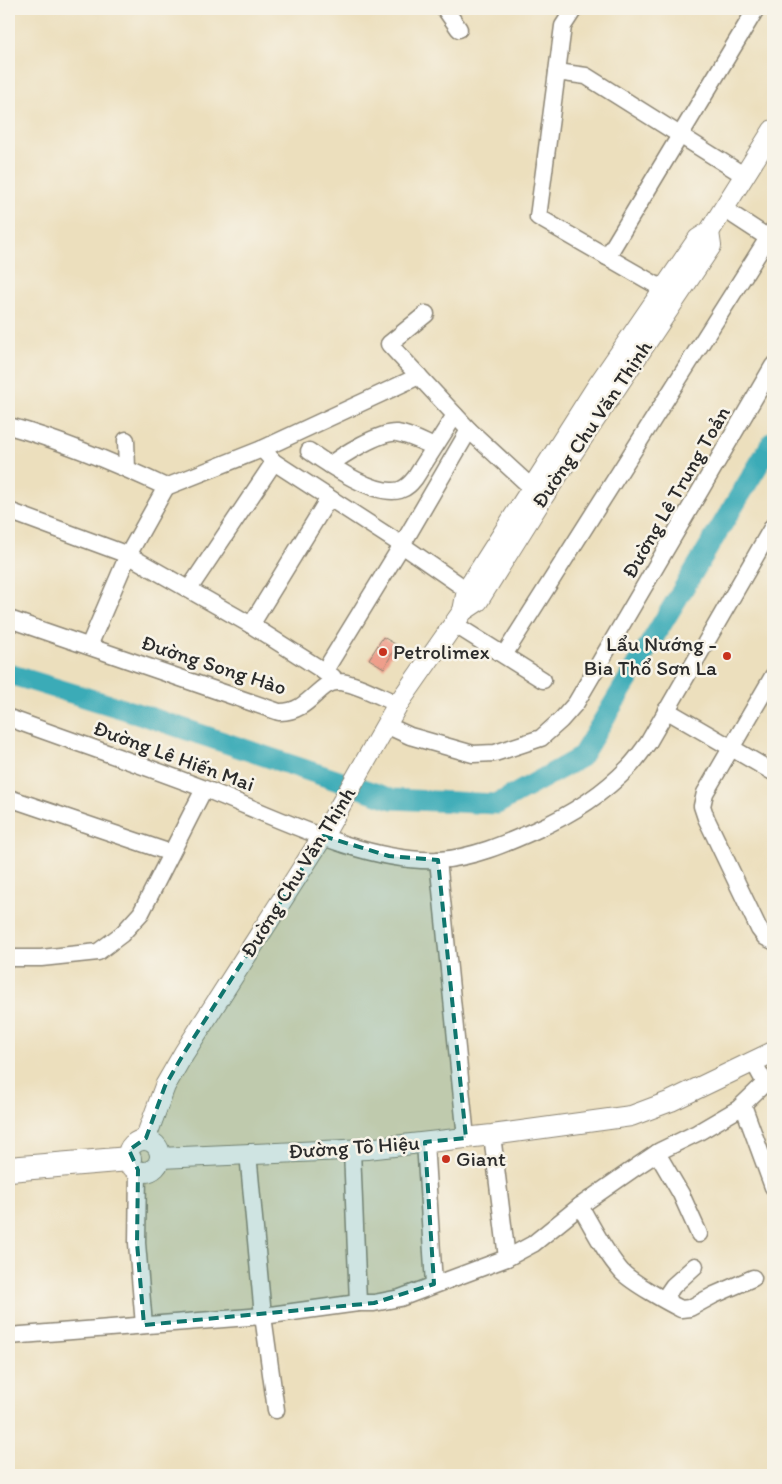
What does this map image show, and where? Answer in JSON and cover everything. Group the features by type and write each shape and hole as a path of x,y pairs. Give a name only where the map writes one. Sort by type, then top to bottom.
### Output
{"highway":[{"path":"9,1169 134,1165"}],"main road":[{"name":"Đường Chu Văn Thịnh","path":"459,618 467,590 532,488 663,289 698,239 709,232 773,130"},
{"name":"Đường Chu Văn Thịnh","path":"145,1140 165,1086 184,1053 325,831 398,704 459,618 478,601 543,497 711,246 709,232"},
{"name":"Đường Tô Hiệu","path":"160,1158 352,1150 492,1135 631,1116 671,1101 773,1052"},
{"path":"140,1140 145,1140 156,1146 160,1158 159,1162 152,1169 143,1172 134,1165 130,1150 140,1140"}],"street":[{"path":"444,9 459,29"},
{"path":"574,9 563,26 538,217 663,289"},
{"path":"607,257 756,9"},
{"path":"557,72 586,76 745,176"},
{"path":"504,655 772,236 724,209"},
{"path":"426,314 389,344 455,415 532,488"},
{"name":"Đường Lê Trung Toản","path":"386,725 410,736 473,754 495,753 541,738 562,720 576,703 773,366"},
{"path":"89,646 128,556 166,487 262,449 419,376"},
{"path":"309,451 356,480 387,492 400,490 410,484 455,415"},
{"path":"9,426 42,435 127,469 166,487"},
{"path":"324,672 402,546 470,430"},
{"path":"330,465 343,455 384,435 396,433 434,447"},
{"path":"126,440 127,469"},
{"path":"262,449 274,462 467,590"},
{"path":"189,589 274,462"},
{"path":"251,625 328,498"},
{"path":"9,511 128,556 251,625 339,681 398,704"},
{"name":"Đường Lê Hiến Mai","path":"9,718 325,831 389,856 438,860 471,854 516,839 544,827 574,810 613,783 630,765 648,743 773,526"},
{"path":"459,618 504,655 543,680"},
{"name":"Đường Song Hào","path":"9,619 279,712 297,709 311,700 330,683 339,681"},
{"path":"771,683 705,793 702,806 760,929 765,937 773,941"},
{"path":"666,710 773,772"},
{"path":"9,958 42,958 98,952 122,934 141,913 204,789"},
{"path":"9,798 171,853"},
{"path":"438,860 466,1138"},
{"path":"9,1336 263,1316 374,1303 400,1298 507,1258 533,1244 580,1206 657,1153 697,1133 743,1105 769,1087 754,1061"},
{"path":"743,1105 773,1186"},
{"path":"492,1135 507,1258"},
{"path":"425,1142 434,1284"},
{"path":"352,1150 358,1304"},
{"path":"248,1153 263,1316 276,1410"},
{"path":"657,1153 681,1194 699,1234"},
{"path":"134,1165 137,1243 144,1325"},
{"path":"580,1206 609,1253 624,1273 634,1282 677,1307 686,1310 753,1278"},
{"path":"664,1299 673,1286 695,1266"}],"highlighted area":[{"path":"323,836 389,856 438,860 466,1138 425,1142 434,1284 374,1303 144,1325 137,1243 138,1170 129,1150 146,1138 165,1086 184,1053"}],"building":[{"name":"Petrolimex","path":"383,637 397,645 384,668 369,659"}],"waterway":[{"path":"9,674 146,716 392,799 497,804 581,757 773,441"}],"place":[{"name":"Petrolimex","path":"383,652"},
{"name":"Lẩu Nướng - Bia Thổ Sơn La","path":"727,656"},
{"name":"Giant","path":"446,1159"}]}
